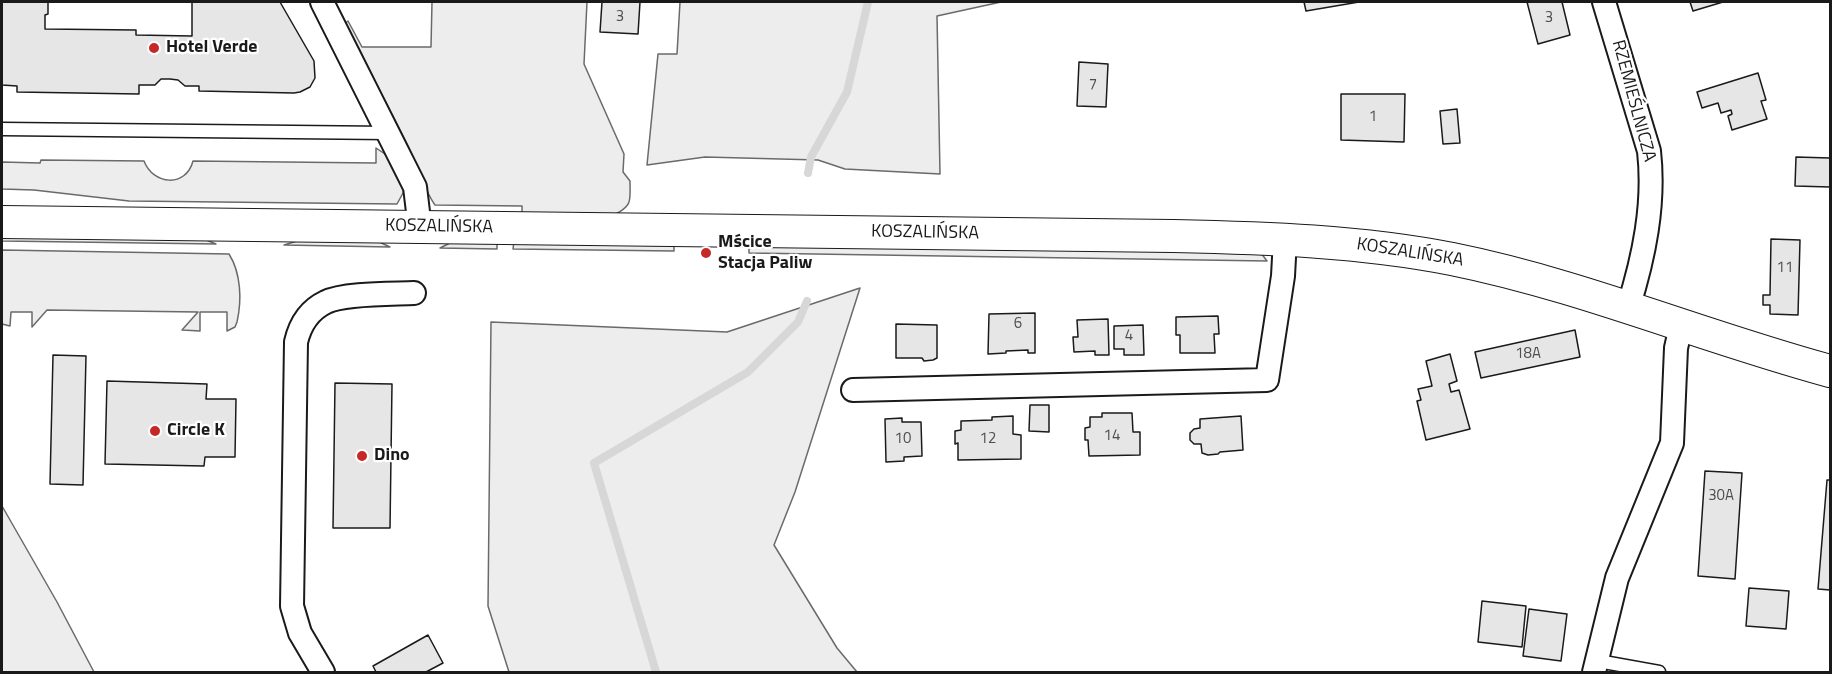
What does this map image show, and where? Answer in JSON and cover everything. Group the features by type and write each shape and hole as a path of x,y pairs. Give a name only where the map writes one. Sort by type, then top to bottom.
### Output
{"main road":[{"name":"KOSZALIŃSKA","path":"2,222 1285,239 1380,247 1451,259 1517,274 1830,371"}],"street":[{"path":"322,2 415,187 418,226"},
{"name":"RZEMIEŚLNICZA","path":"1604,2 1649,151 1652,172 1651,204 1641,267 1628,308"},
{"path":"853,390 1267,380 1283,276 1285,239"},
{"path":"323,672 300,633 292,606 296,342 300,327 311,313 325,302 341,297 414,293"},
{"path":"1596,667 1617,578 1672,443 1676,348 1681,326"}],"lane":[{"path":"2,129 389,133"},
{"path":"1596,667 1659,672"}],"shaded area":[{"path":"432,2 587,2 584,64 624,154 623,172 630,181 629,202 625,208 614,215 522,214 522,206 435,205 393,115 343,25 348,21 362,47 431,47"},
{"path":"680,2 1001,2 937,16 940,174 845,169 818,160 705,157 647,165 658,54 677,54"},
{"path":"376,148 388,156 404,188 397,204 129,201 34,190 2,189 2,162 144,161 154,175 169,180 184,176 193,161 376,163"},
{"path":"2,235 199,237 216,244 2,241"},
{"path":"307,238 371,238 390,247 284,245"},
{"path":"456,240 497,241 497,249 440,248"},
{"path":"514,241 674,245 674,251 513,249"},
{"path":"749,245 1261,253 1267,261 749,253"},
{"path":"2,250 229,254 236,270 239,287 240,305 237,322 235,327 227,331 227,312 200,312 200,331 182,330 198,312 47,310 32,327 32,312 11,312 10,326 2,324"},
{"path":"860,288 795,492 774,545 837,648 857,672 509,672 488,606 491,322 727,332"},
{"path":"2,506 57,602 94,672 2,672"}],"building":[{"name":"Hotel Verde","path":"2,2 48,2 45,29 136,30 136,35 192,36 192,2 280,2 314,61 315,78 310,87 294,93 199,91 199,86 185,86 178,80 170,79 161,79 155,85 139,85 139,94 17,92 17,86 2,85"},
{"path":"602,2 640,2 638,34 600,32"},
{"path":"1304,2 1359,2 1306,11"},
{"path":"1527,2 1562,2 1570,35 1538,44"},
{"path":"1690,2 1723,2 1693,11"},
{"path":"1079,62 1108,64 1106,107 1077,106"},
{"path":"1758,73 1766,100 1761,101 1767,119 1732,130 1728,116 1732,114 1731,110 1721,113 1718,103 1702,108 1697,92"},
{"path":"1341,94 1405,94 1404,142 1341,140"},
{"path":"1457,109 1460,143 1443,144 1440,111"},
{"path":"1796,157 1830,158 1830,187 1795,186"},
{"path":"1771,239 1800,240 1798,315 1770,314 1770,305 1763,305 1763,295 1770,295"},
{"path":"1035,313 1035,353 1028,353 1028,350 988,354 989,314"},
{"path":"1218,316 1219,334 1214,334 1215,353 1180,353 1180,335 1176,335 1176,317"},
{"path":"1108,319 1109,355 1095,355 1095,351 1074,352 1073,337 1078,337 1077,320"},
{"path":"896,324 937,325 937,358 924,361 922,358 896,358"},
{"path":"1143,325 1144,355 1124,355 1124,349 1114,349 1114,326"},
{"path":"1575,330 1580,357 1481,378 1475,352"},
{"path":"1450,354 1457,381 1449,384 1451,392 1459,390 1470,429 1426,440 1417,401 1421,400 1418,389 1432,386 1426,361"},
{"path":"53,355 86,356 83,485 50,484"},
{"path":"107,381 207,384 206,399 236,399 235,457 205,457 204,466 105,464"},
{"name":"Dino","path":"335,383 392,384 390,528 333,528"},
{"path":"1030,405 1049,405 1049,432 1029,431"},
{"path":"1102,413 1132,413 1133,432 1140,432 1140,455 1089,456 1085,428 1090,427 1090,417 1102,417"},
{"path":"1013,416 1013,434 1021,435 1021,459 958,460 955,431 961,430 961,421 992,420 992,417"},
{"path":"1241,416 1243,450 1208,455 1202,453 1201,444 1194,444 1190,440 1190,433 1200,428 1200,419"},
{"path":"902,418 902,422 921,422 922,456 904,457 904,461 886,462 885,419"},
{"path":"1705,471 1742,473 1735,579 1698,576"},
{"path":"1827,480 1830,480 1830,590 1818,589"},
{"path":"1749,588 1789,591 1786,629 1746,626"},
{"path":"1482,601 1526,606 1522,647 1478,642"},
{"path":"1529,609 1567,614 1561,661 1523,656"},
{"path":"428,635 443,663 426,672 376,672 373,666"}],"waterway":[{"path":"808,173 811,157 847,92 868,2"},
{"path":"656,672 594,463 748,372 798,322 807,301"}],"place":[{"name":"Hotel Verde","path":"154,48"},
{"name":"Mścice Stacja Paliw","path":"706,253"},
{"name":"Circle K","path":"155,431"},
{"name":"Dino","path":"362,456"}]}
